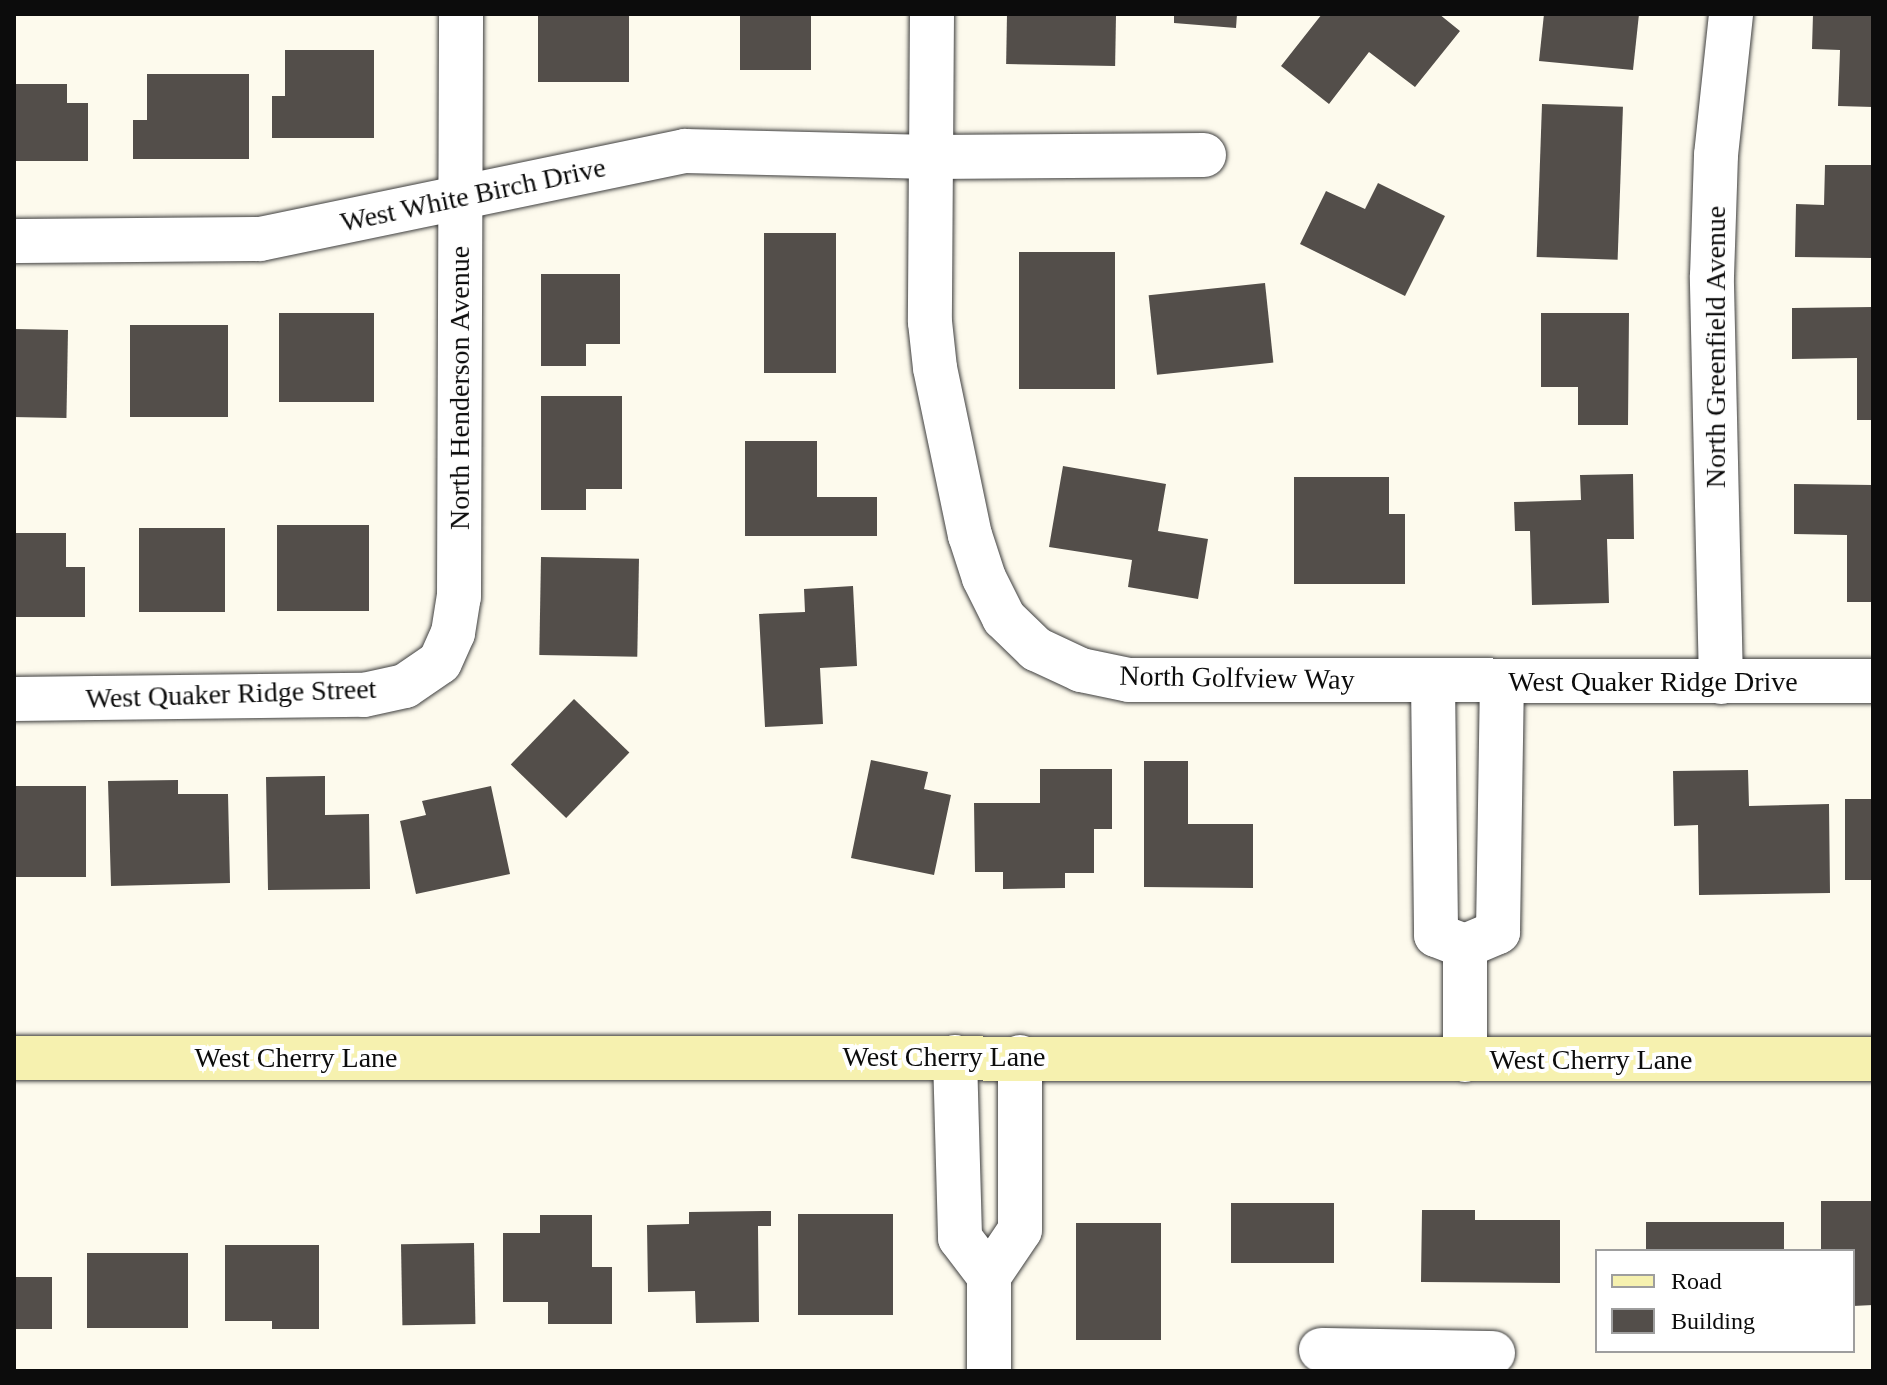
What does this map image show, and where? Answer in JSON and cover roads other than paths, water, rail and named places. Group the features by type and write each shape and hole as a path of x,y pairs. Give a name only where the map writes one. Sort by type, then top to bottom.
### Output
{"main road":[{"name":"West Cherry Lane","path":"14,1058 1873,1059"}],"street":[{"name":"North Henderson Avenue","path":"440,662 453,633 459,597 461,14"},
{"name":"North Golfview Way","path":"932,14 930,322 935,368 970,535 984,578 1004,618 1036,649 1081,670 1129,680 1433,682"},
{"name":"North Greenfield Avenue","path":"1721,682 1712,276 1716,155 1731,14"},
{"name":"West White Birch Drive","path":"14,241 260,239 685,151 931,157 1204,155"},
{"name":"West Quaker Ridge Street","path":"14,699 364,695 405,686 440,662"},
{"name":"West Quaker Ridge Drive","path":"1433,682 1873,681"},
{"path":"1433,682 1436,935 1465,946 1498,932 1502,682"},
{"path":"1465,946 1465,1060"},
{"path":"955,1057 960,1238 989,1276"},
{"path":"989,1371 989,1276 1020,1230 1020,1057"},
{"path":"1321,1350 1417,1361 1493,1353"}]}
